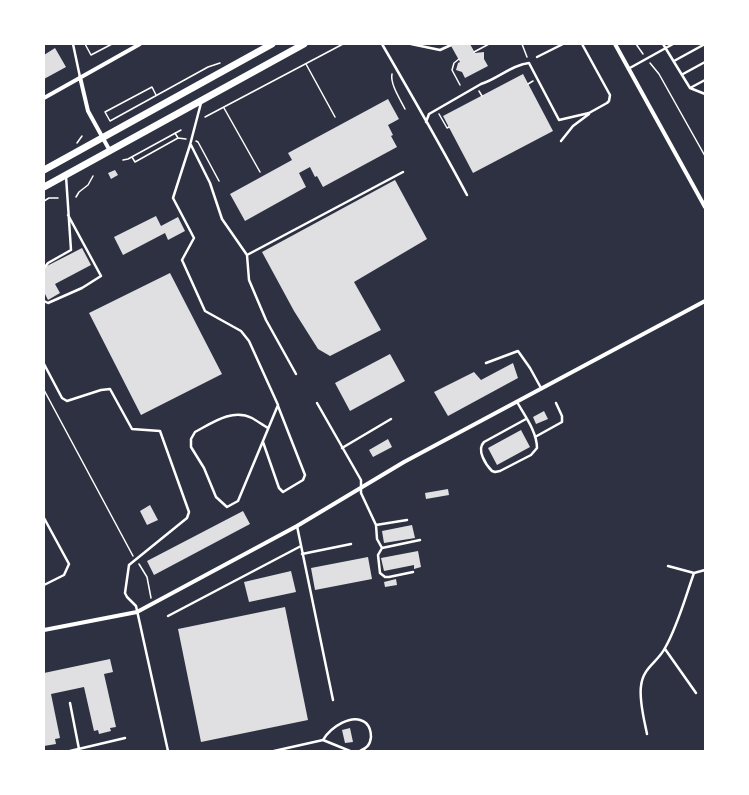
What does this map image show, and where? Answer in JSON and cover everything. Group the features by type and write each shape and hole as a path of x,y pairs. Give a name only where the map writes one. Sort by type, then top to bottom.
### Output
{"main road":[{"path":"44,170 272,44"},
{"path":"44,187 304,44"}],"street":[{"path":"44,98 140,44"},
{"path":"615,44 705,207"},
{"path":"80,77 88,111 110,151"},
{"path":"44,630 137,612 297,526 361,487 705,301"}],"lane":[{"path":"73,44 80,77"},
{"path":"382,44 426,122 441,145 467,195"},
{"path":"411,44 440,50 451,45"},
{"path":"538,57 563,44"},
{"path":"561,141 573,126 589,113 609,101 610,95 582,44"},
{"path":"663,44 683,74 690,88 705,94"},
{"path":"628,69 673,44"},
{"path":"674,61 705,44"},
{"path":"683,74 705,62"},
{"path":"426,122 429,114 481,84 488,82 521,64 528,63 559,120 589,113"},
{"path":"690,88 705,80"},
{"path":"201,101 190,145 173,198 194,238 182,260 205,311 241,331 249,341 278,405 305,475 303,480 283,492 279,488 263,441"},
{"path":"190,145 210,183 222,218 247,255 249,280 266,320 296,374"},
{"path":"247,255 403,172"},
{"path":"45,267 48,263 71,250 66,175"},
{"path":"44,301 48,303 75,291 101,276 68,215"},
{"path":"486,363 518,351 530,368 541,389"},
{"path":"44,364 62,398 67,401 101,390 110,389 132,429 160,431 189,512 187,518 129,565 125,593 136,606 168,751"},
{"path":"517,402 526,419 535,437 537,448 534,453 500,471 495,472 490,469 480,452 481,445 526,419"},
{"path":"317,403 361,480 361,493 376,525 377,539 382,548"},
{"path":"535,437 562,422 562,416 556,403"},
{"path":"268,428 251,417 237,415 224,417 192,435 190,443 191,447 204,468 216,497 227,507 238,501 278,405"},
{"path":"342,448 391,419"},
{"path":"44,518 69,564 64,574 44,585"},
{"path":"376,525 408,520"},
{"path":"297,526 333,700"},
{"path":"413,572 389,577 382,575 379,570 378,555 382,548 420,540"},
{"path":"302,554 351,544"},
{"path":"168,616 301,546"},
{"path":"668,566 694,573 705,570"},
{"path":"647,734 642,704 641,686 646,670 665,649 679,616 694,573"},
{"path":"665,649 696,693"},
{"path":"70,704 79,749"},
{"path":"323,740 327,733 340,724 355,719 360,720 368,725 371,734 370,744 360,751"},
{"path":"70,751 125,738"},
{"path":"274,751 323,740 350,751"}],"path":[{"path":"85,44 91,55 112,44"},
{"path":"205,117 343,44"},
{"path":"474,52 489,44"},
{"path":"522,44 528,63"},
{"path":"637,44 644,54"},
{"path":"459,59 454,63 452,70 460,85"},
{"path":"650,62 659,74 705,156"},
{"path":"306,64 335,117"},
{"path":"393,70 391,78 395,91 405,108"},
{"path":"528,84 534,81 532,76"},
{"path":"156,96 152,87 105,112 110,121 156,96 178,83"},
{"path":"473,93 479,90 482,96"},
{"path":"224,108 260,172"},
{"path":"438,112 447,128 449,127"},
{"path":"123,160 132,157 181,130"},
{"path":"132,157 135,162 178,138 175,133"},
{"path":"76,197 79,192 88,185 93,176"},
{"path":"44,201 49,198 58,198"},
{"path":"44,390 131,553"},
{"path":"139,564 147,577 151,598"}],"building":[{"path":"450,44 470,44 475,53 484,52 484,59 488,66 465,78 462,72 456,70 458,63 460,62"},
{"path":"55,48 66,67 44,79 44,55"},
{"path":"523,74 553,131 473,173 443,116"},
{"path":"388,99 399,119 388,125 393,135 391,136 397,147 323,187 317,176 315,177 310,167 299,173 306,187 245,221 230,194 292,160 288,153"},
{"path":"115,170 118,175 111,179 108,173"},
{"path":"395,180 427,239 354,282 381,330 330,356 318,349 294,311 262,252"},
{"path":"156,216 161,226 178,217 185,231 168,240 165,233 123,255 114,237"},
{"path":"82,248 91,265 55,284 60,293 48,300 44,292 44,265 45,267"},
{"path":"170,273 222,374 141,415 89,313"},
{"path":"390,354 405,381 350,411 335,383"},
{"path":"513,363 518,378 448,416 434,392 474,372 481,380"},
{"path":"544,411 548,419 536,424 533,417"},
{"path":"521,430 530,447 497,465 488,448"},
{"path":"388,439 392,447 373,457 369,450"},
{"path":"448,489 449,495 426,499 425,493"},
{"path":"150,505 158,520 147,525 140,511"},
{"path":"243,511 250,524 154,575 147,561"},
{"path":"412,525 415,538 384,543 382,531"},
{"path":"418,551 421,567 414,569 414,565 384,571 381,558"},
{"path":"368,557 372,579 315,590 311,568"},
{"path":"291,571 296,592 249,602 244,582"},
{"path":"396,579 397,585 385,587 384,582"},
{"path":"285,607 308,720 201,742 178,629"},
{"path":"110,659 113,672 104,674 116,727 110,728 111,731 99,734 98,730 94,731 84,687 51,694 60,738 55,739 56,744 44,746 44,673"},
{"path":"350,728 353,742 345,743 342,730"}]}
